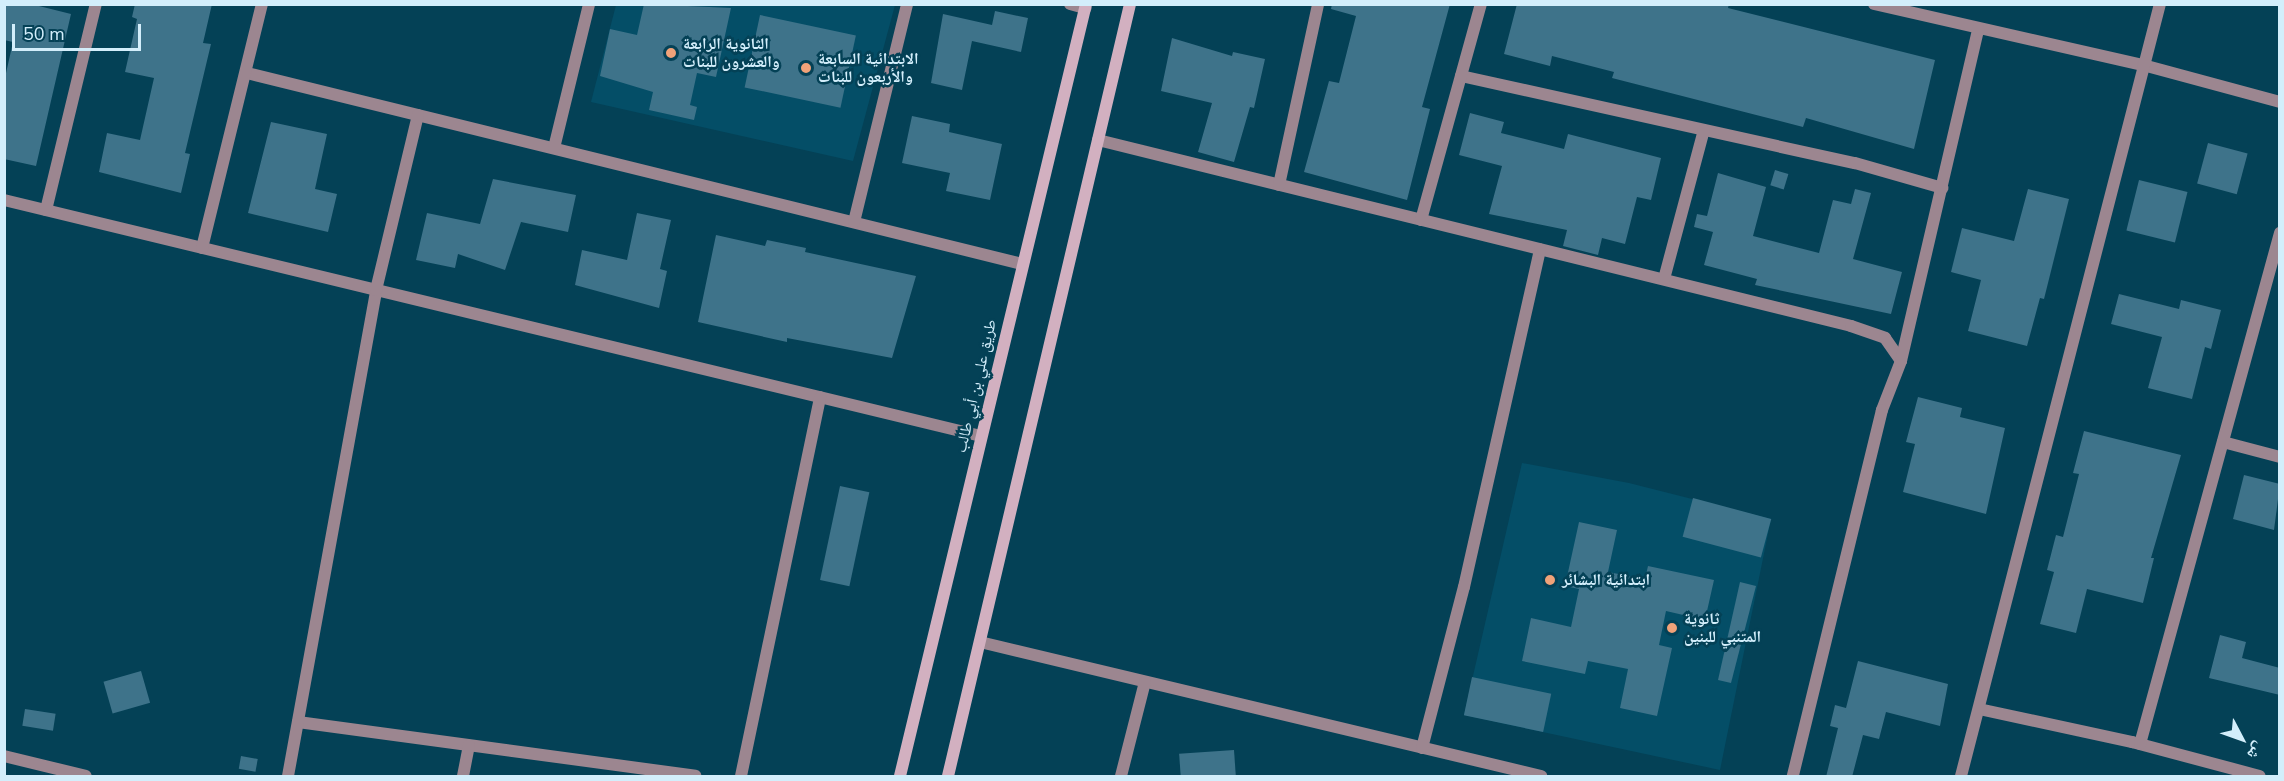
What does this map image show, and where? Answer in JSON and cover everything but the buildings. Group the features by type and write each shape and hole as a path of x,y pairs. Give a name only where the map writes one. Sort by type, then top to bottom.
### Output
{"main road":[{"path":"948,777 1130,4"},
{"name":"طريق علي بن أبي طالب","path":"900,777 1086,6"}],"street":[{"path":"46,210 96,4"},
{"path":"202,248 262,4"},
{"path":"554,148 589,4"},
{"path":"854,222 908,4"},
{"path":"1070,4 1086,6"},
{"path":"1279,185 1318,4"},
{"path":"1421,220 1481,4"},
{"path":"1874,4 1978,30 2143,65 2280,102"},
{"path":"1961,777 2160,4"},
{"path":"1793,777 1882,410 1901,361 1978,30"},
{"path":"246,73 1022,264"},
{"path":"1461,76 1854,163 1943,188"},
{"path":"288,777 376,290 418,115"},
{"path":"1664,279 1704,130"},
{"path":"1098,140 1875,333 1893,346 1901,361"},
{"path":"4,200 981,436"},
{"path":"2140,744 2280,233"},
{"path":"1422,748 1464,587 1540,249"},
{"path":"741,777 820,397"},
{"path":"2223,442 2280,457"},
{"path":"980,642 1541,777"},
{"path":"1121,777 1145,682"},
{"path":"1979,709 2140,744 2260,777"},
{"path":"298,722 695,777"},
{"path":"463,777 469,746"},
{"path":"4,756 86,777"}],"shaded area":[{"path":"616,5 895,5 853,161 591,102"},
{"path":"1522,463 1629,483 1771,519 1720,770 1464,715"}],"place":[{"name":"الثانوية الرابعة والعشرون للبنات","path":"671,53"},
{"name":"الابتدائية السابعة والأربعون للبنات","path":"806,68"},
{"name":"ابتدائية البشائر","path":"1550,580"},
{"name":"ثانوية المتنبي للبنين","path":"1672,628"}]}
